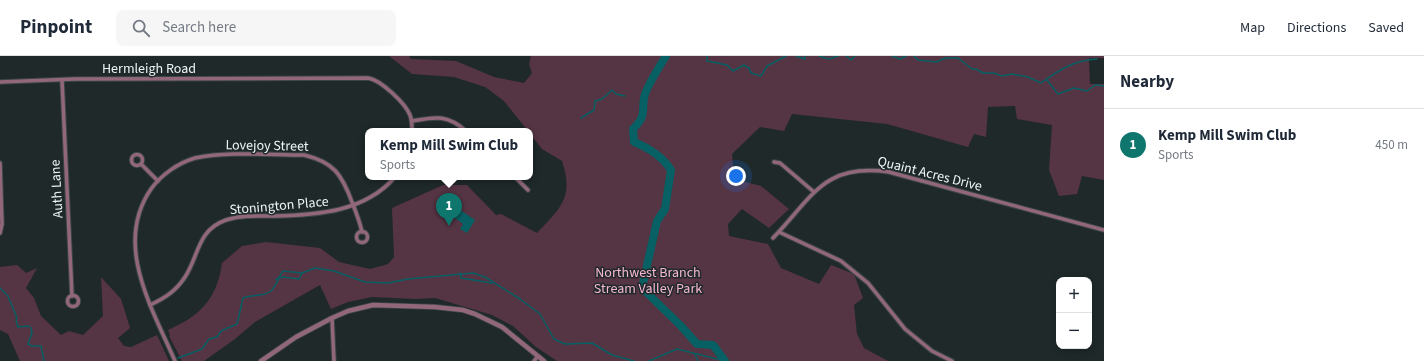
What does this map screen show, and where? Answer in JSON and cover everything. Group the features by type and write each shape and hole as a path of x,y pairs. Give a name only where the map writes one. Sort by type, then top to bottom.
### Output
{"street":[{"name":"Hermleigh Road","path":"0,82 62,80 368,78 378,81 385,87 406,108 412,121"},
{"name":"Auth Lane","path":"62,80 72,296"},
{"path":"412,128 412,121 434,118 448,119 462,128"},
{"name":"Lovejoy Street","path":"175,361 140,279 135,240 138,216 145,198 158,181 177,166 193,159 209,156 304,155 322,161 336,170 347,188 362,232"},
{"path":"774,162 780,163 814,192"},
{"path":"0,163 2,224 0,233"},
{"path":"141,164 158,181"},
{"name":"Quaint Acres Drive","path":"773,238 780,232 814,192 829,180 853,170 869,169 889,172 1104,230"},
{"name":"Stonington Place","path":"150,305 165,298 177,288 186,276 199,243 215,226 225,220 245,216 312,215 332,212 374,196 392,180"},
{"path":"518,180 528,190"},
{"path":"780,232 841,261 868,283 905,329 932,351 952,361"},
{"path":"261,361 296,337 332,318 348,311 373,305 435,307 463,310 502,327 544,361"},
{"path":"332,318 334,361"},
{"path":"534,361 538,356"}],"green space":[{"name":"Northwest Branch Stream Valley Park","path":"389,56 409,56 411,59 456,61 494,77 524,83 532,73 529,64 531,56 1104,56 1104,58 1089,58 1090,84 1104,84 1104,180 1082,176 1077,194 1059,196 1049,170 1052,125 1017,119 1015,106 988,107 986,137 974,134 968,147 887,124 792,114 784,131 760,127 732,154 734,179 761,186 789,209 769,228 742,209 728,224 729,236 768,244 781,268 819,284 831,265 854,274 863,298 854,305 857,334 864,348 888,361 557,361 536,347 513,326 492,315 435,298 415,299 372,297 348,302 331,309 320,285 255,322 235,339 204,361 182,361 169,336 168,330 189,319 205,305 216,287 220,276 222,263 242,246 266,242 320,248 339,262 370,269 388,264 394,257 392,208 443,185 467,185 496,215 501,214 537,233 559,209 566,193 567,184 562,161 542,149 533,138 533,128 526,128 504,101 485,87 454,77 412,74"},
{"path":"17,265 26,273 37,268 26,288 34,298 41,316 61,335 69,331 83,335 103,316 101,277 121,299 130,328 118,338 124,346 131,347 157,335 169,361 20,361 8,334 0,330 0,267"}],"water":[{"path":"456,207 475,220 467,233 460,229 463,224 451,215"}],"waterway":[{"path":"666,56 647,89 644,98 642,117 633,129 634,142 655,153 671,170 665,209 657,221 642,288 697,344 713,345 725,361"},
{"path":"707,56 707,61 727,65 733,71 744,65 749,68 751,73 761,76 767,66 786,56"},
{"path":"796,56 805,59 805,56"},
{"path":"819,56 829,59 838,56"},
{"path":"846,56 851,60 855,56"},
{"path":"892,56 900,59 906,56"},
{"path":"914,56 918,60 936,62 946,58 958,58 972,69 976,69 983,73 994,73 1002,76 1012,74 1028,77 1041,83 1067,66 1081,61 1097,59"},
{"path":"1047,80 1058,94 1074,88 1087,91 1095,85 1104,86"},
{"path":"581,118 594,110 595,101 602,99 612,90 616,94 625,96"},
{"path":"178,358 202,349 209,339 217,337 221,331 237,324 243,298 265,294 271,291 283,271 302,273 315,268 334,271 365,282 388,283 408,279 473,273 485,277 520,299 540,314 554,339 565,344 592,343 612,355 634,361"},
{"path":"276,279 284,277 299,279 302,273"},
{"path":"460,273 461,278 492,283"},
{"path":"0,288 8,296 17,318 16,320 18,327 28,326 31,328 32,333 28,344 32,346 41,346 44,361"},
{"path":"649,361 677,349 725,361"},
{"path":"695,354 698,361"}],"place":[{"name":"Kemp Mill Swim Club","path":"449,226"}]}
